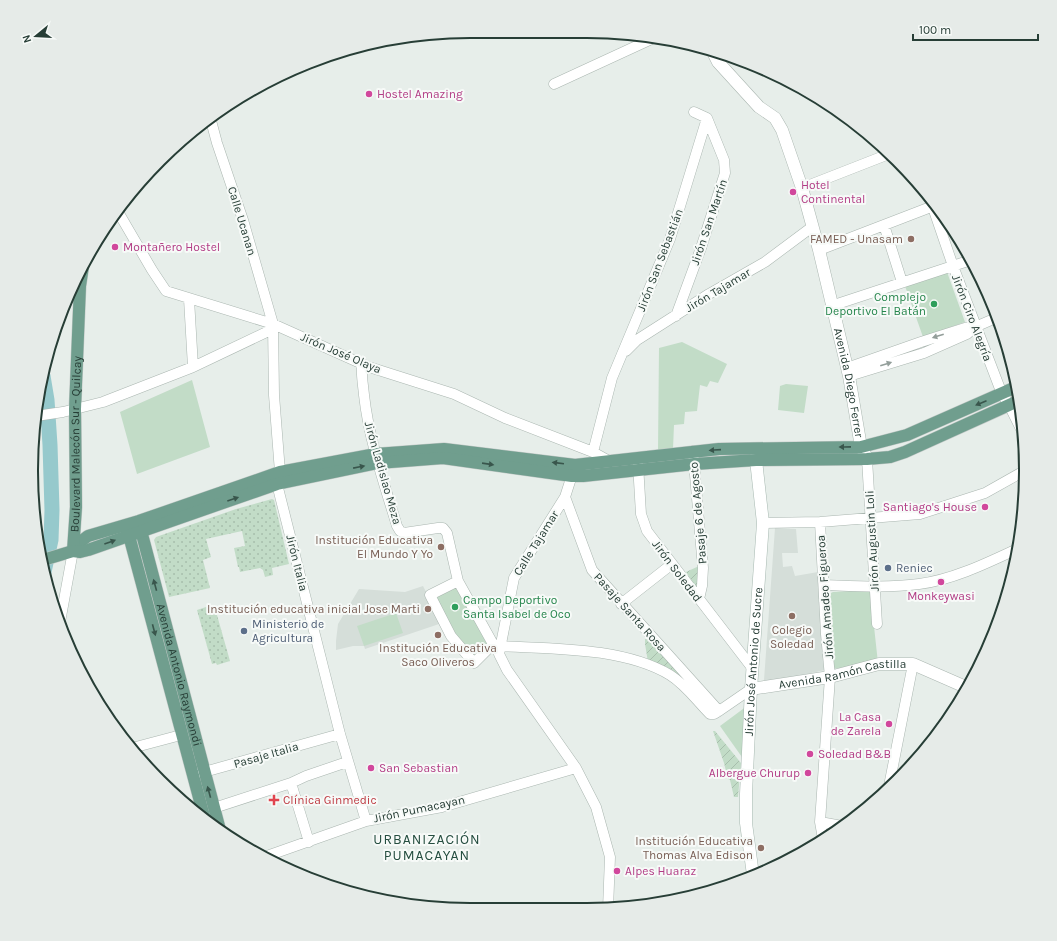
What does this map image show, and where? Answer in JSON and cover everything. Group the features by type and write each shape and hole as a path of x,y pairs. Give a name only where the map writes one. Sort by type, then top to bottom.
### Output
{"main road":[{"name":"Boulevard Malecón Sur - Quilcay","path":"68,552 76,507 75,409 80,285"},
{"path":"573,470 611,461 638,464 694,464 757,454 861,447 907,435 1011,389"},
{"path":"140,526 280,472 444,449 469,457 573,470 618,472 638,464 693,451 867,459 890,457 905,452 1013,403"},
{"path":"47,559 68,552 88,536 128,530 277,484 377,459"},
{"name":"Avenida Antonio Raymondi","path":"140,526 218,821"},
{"name":"Avenida Antonio Raymondi","path":"128,530 202,810"}],"street":[{"path":"554,84 645,42"},
{"name":"Avenida Diego Ferrer","path":"716,58 760,107 775,118 782,130 802,188 819,250 831,306 848,372 861,447 867,459"},
{"path":"694,112 707,118"},
{"name":"Jirón San Martín","path":"676,316 701,248 725,174 724,160 707,118"},
{"name":"Jirón San Sebastián","path":"623,354 670,239 707,118"},
{"name":"Calle Ucanan","path":"212,124 243,220 273,327"},
{"path":"802,188 883,156"},
{"path":"819,250 930,207"},
{"name":"Jirón José Olaya","path":"121,215 152,270 166,291 273,327 362,364 454,394 504,418 592,452 611,461"},
{"name":"Jirón Ciro Alegría","path":"938,218 975,327 1002,394 1013,403"},
{"path":"884,225 902,282"},
{"name":"Jirón Tajamar","path":"623,354 637,340 709,294 764,262 812,226"},
{"path":"831,306 965,262"},
{"path":"189,299 193,367"},
{"path":"848,372 924,353 967,334 975,327 992,320"},
{"path":"42,415 63,412 103,402 193,367 273,327"},
{"name":"Jirón Italia","path":"273,327 274,395 280,472 277,484 347,762 366,821"},
{"path":"592,452 612,378 623,354"},
{"name":"Jirón Ladislao Meza","path":"362,364 361,373 366,412 377,459 397,526 400,531 404,533 443,528 447,533 458,581 496,645 507,670 576,768 596,807 610,857 608,902"},
{"name":"Pasaje 6 de Agosto","path":"693,451 703,568 702,586 699,599"},
{"name":"Jirón José Antonio de Sucre","path":"752,870 746,818 746,794 751,689 763,523 757,454"},
{"name":"Jirón Augustin Loli","path":"867,459 872,519 877,624"},
{"path":"611,461 618,472"},
{"name":"Jirón Soledad","path":"638,464 641,514 647,531 753,669"},
{"name":"Calle Tajamar","path":"496,645 514,578 565,497 573,470"},
{"path":"763,523 820,522 920,514 985,493 1019,474"},
{"name":"Pasaje Santa Rosa","path":"565,497 592,570 621,604 719,711"},
{"name":"Jirón Amadeo Figueroa","path":"820,522 826,634 830,677 820,822 822,833"},
{"path":"824,585 874,586 920,584 961,574 1012,551"},
{"name":"Boulevard Malecón Sur - Quilcay","path":"61,611 68,552"},
{"path":"621,604 672,564"},
{"path":"458,581 430,595 451,636 474,664 496,645 590,652 616,656 638,662 670,675 682,684 710,714 714,714 719,711"},
{"name":"Avenida Ramón Castilla","path":"719,711 751,689 830,677 879,664 913,664 962,685"},
{"path":"891,777 913,664"},
{"name":"Pasaje Italia","path":"192,776 340,734"},
{"path":"137,747 181,735"},
{"path":"214,808 291,783 306,776 347,762"},
{"name":"Jirón Pumacayan","path":"272,854 366,821 442,807 576,768"},
{"path":"291,783 309,842"},
{"path":"820,822 835,825"}],"shaded area":[{"path":"775,528 796,529 798,553 782,553 783,567 792,566 795,576 818,572 825,670 766,683 764,680"},
{"path":"423,586 442,623 365,649 364,646 353,646 336,650 338,624 359,589 405,592"}],"green space":[{"path":"947,272 965,322 923,337 905,286"},
{"path":"682,342 727,364 718,383 710,381 707,387 700,385 697,411 685,412 684,424 674,425 673,449 658,450 659,348"},
{"path":"192,380 210,447 137,474 120,412"},
{"path":"786,384 808,386 804,413 778,410 780,386"},
{"path":"272,499 274,500 289,564 272,568 273,575 265,577 263,570 260,568 240,572 234,548 245,546 242,531 206,539 211,557 203,560 210,588 169,597 154,540 156,537 236,509"},
{"path":"699,566 697,587 696,587 686,572"},
{"path":"455,585 488,644 472,657 450,629 452,627 435,596"},
{"path":"870,590 878,663 832,669 827,595 833,592"},
{"path":"209,606 215,608 230,661 217,665 216,663 212,664 197,610"},
{"path":"396,613 403,633 364,646 357,626"},
{"path":"645,639 647,639 678,671 678,675 648,662"},
{"path":"747,706 744,760 720,726"},
{"path":"713,731 715,731 741,763 738,797 734,797 730,780 728,779"}],"waterway":[{"path":"45,390 50,445 52,510 51,540 47,559"}],"place":[{"name":"Hostel Amazing","path":"369,94"},
{"name":"Hotel Continental","path":"793,192"},
{"name":"FAMED - Unasam","path":"911,239"},
{"name":"Montañero Hostel","path":"115,247"},
{"name":"Complejo Deportivo El Batán","path":"934,304"},
{"name":"Santiago's House","path":"985,507"},
{"name":"Institución Educativa El Mundo Y Yo","path":"441,547"},
{"name":"Reniec","path":"888,568"},
{"name":"Monkeywasi","path":"941,582"},
{"name":"Campo Deportivo Santa Isabel de Oco","path":"455,607"},
{"name":"Institución educativa inicial Jose Marti","path":"428,609"},
{"name":"Colegio Soledad","path":"792,616"},
{"name":"Ministerio de Agricultura","path":"244,631"},
{"name":"Institución Educativa Saco Oliveros","path":"438,635"},
{"name":"La Casa de Zarela","path":"889,724"},
{"name":"Soledad B&B","path":"810,754"},
{"name":"San Sebastian","path":"371,768"},
{"name":"Albergue Churup","path":"808,773"},
{"name":"Clínica Ginmedic","path":"274,800"},
{"name":"Institución Educativa Thomas Alva Edison","path":"761,848"},
{"name":"Alpes Huaraz","path":"617,871"}],"district":[{"name":"URBANIZACIÓN PUMACAYAN","path":"427,848"}]}
